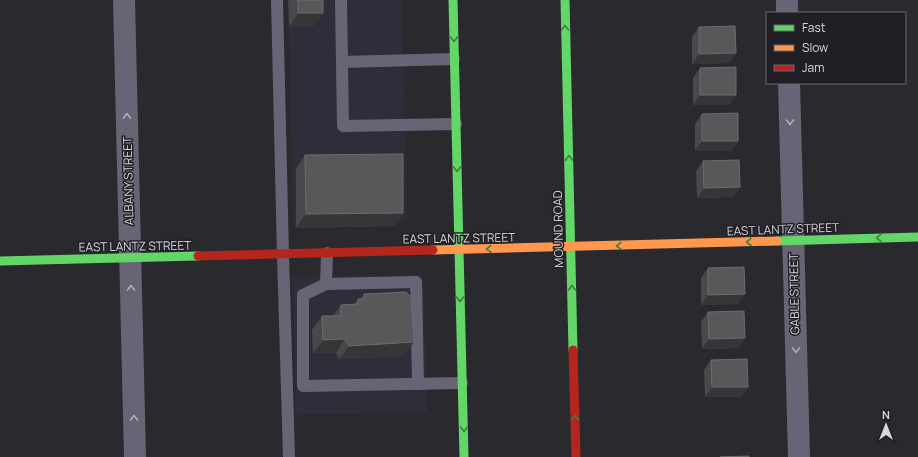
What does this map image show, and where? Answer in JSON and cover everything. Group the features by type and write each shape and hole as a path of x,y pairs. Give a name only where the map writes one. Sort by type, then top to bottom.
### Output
{"main road":[{"path":"453,0 464,457"},
{"name":"MOUND ROAD","path":"564,0 576,457"},
{"name":"EAST LANTZ STREET","path":"0,261 283,255 918,237"}],"street":[{"name":"ALBANY STREET","path":"124,0 135,457"},
{"path":"787,0 787,12"},
{"name":"GABLE STREET","path":"789,84 799,457"}],"lane":[{"path":"277,0 289,457"},
{"path":"341,0 343,126 456,124"},
{"path":"342,62 454,59"},
{"path":"326,284 327,253"},
{"path":"418,384 416,282 326,284 303,295 303,386 418,384 462,383"}],"shaded area":[{"path":"288,0 402,0 407,223 293,225"},
{"path":"423,274 427,412 296,415 293,277"}],"building":[{"path":"298,0 323,0 323,13 298,13"},
{"path":"735,26 736,53 699,54 699,27"},
{"path":"736,67 736,95 700,95 700,68"},
{"path":"738,113 738,141 702,141 702,114"},
{"path":"403,154 403,213 306,214 305,155"},
{"path":"739,160 740,187 704,188 703,161"},
{"path":"744,267 745,294 708,295 708,268"},
{"path":"406,292 411,297 414,342 349,346 345,339 323,340 322,316 341,316 341,305 358,304 358,299 364,299 364,294"},
{"path":"744,311 745,338 709,339 708,312"},
{"path":"747,359 748,387 712,387 711,360"},
{"path":"749,456 749,457 720,457"}],"traffic: fast":[{"path":"453,0 464,457"},
{"path":"565,0 573,350"},
{"path":"777,241 918,237"},
{"path":"0,261 198,256"}],"traffic: slow":[{"path":"433,250 777,241"}],"traffic: jam":[{"path":"198,256 433,250"},
{"path":"573,350 576,457"}]}
